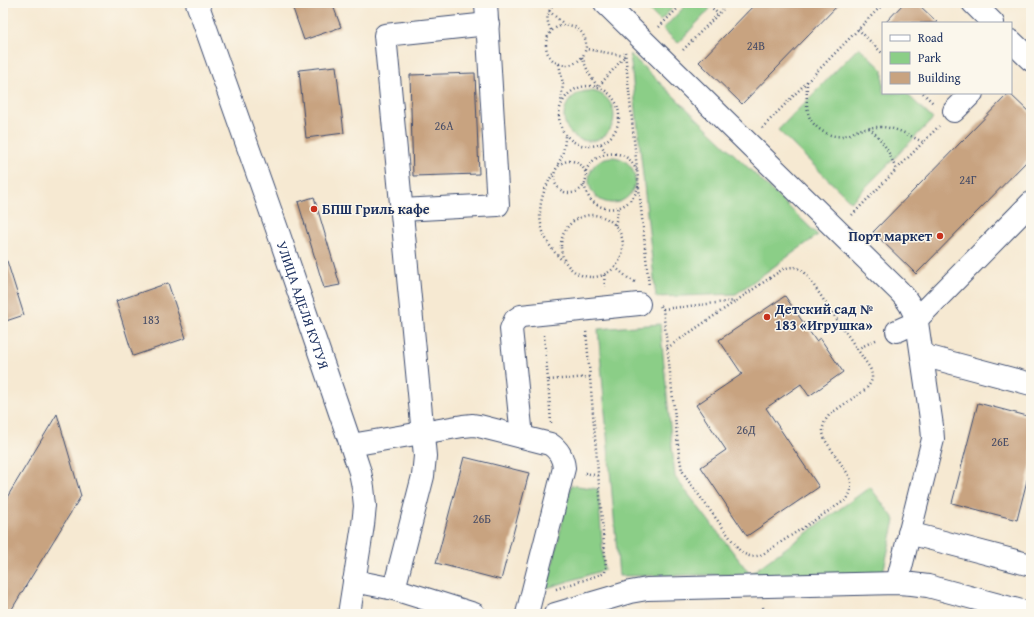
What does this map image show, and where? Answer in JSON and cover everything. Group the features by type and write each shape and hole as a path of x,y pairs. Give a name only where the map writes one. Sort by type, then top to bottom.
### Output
{"street":[{"name":"УЛИЦА АДЕЛЯ КУТУЯ","path":"197,3 360,472 363,487 363,525 349,614"},
{"path":"605,3 905,297 913,310 917,321 933,439 897,583"},
{"path":"973,3 992,22"},
{"path":"394,589 423,476 425,447 422,433 401,210 385,35 487,14 498,205 401,210"},
{"path":"954,111 971,94"},
{"path":"897,331 917,321 1031,203"},
{"path":"522,437 511,329 515,320 521,316 584,310 642,290"},
{"path":"922,355 1031,384"},
{"path":"351,445 473,425 550,444 558,450 562,457 564,468 529,606"},
{"path":"910,533 1031,565"},
{"path":"354,581 394,589 474,614"},
{"path":"555,614 630,592 647,589 897,583 928,586 1030,611"}],"path":[{"path":"552,30 547,20 547,14 554,3"},
{"path":"659,28 683,3"},
{"path":"707,3 718,14"},
{"path":"668,65 729,3"},
{"path":"747,142 884,3"},
{"path":"549,11 564,24"},
{"path":"621,19 649,284"},
{"path":"564,24 571,25 578,29 583,34 586,41 586,49 582,57 576,62 568,65 559,64 552,60 547,53 545,45 546,37 552,30 557,26 564,24"},
{"path":"858,29 882,53"},
{"path":"586,49 625,56"},
{"path":"598,87 625,56"},
{"path":"582,57 589,74 598,87"},
{"path":"559,64 563,84 559,115 560,125 565,135 565,142 563,154 542,194 540,204 541,226 545,237 554,251 572,271 582,276 593,278 610,272 620,259 623,251 623,242 615,225 607,218 597,215 587,215 577,218 569,224 563,233 561,253 565,263"},
{"path":"807,81 808,113 812,122 825,133 837,137 862,129 882,127 903,132 923,142"},
{"path":"561,105 565,97 572,90 580,86 589,85 607,90 618,105 620,114 619,123 615,132 609,139 601,144 592,146 582,145 565,135"},
{"path":"837,230 954,111"},
{"path":"869,128 876,133 884,143 892,158 896,170"},
{"path":"601,144 606,154"},
{"path":"553,174 554,183 560,190 569,193 578,192 584,185 586,171 590,163 598,157 606,154 624,156 632,162 638,173"},
{"path":"556,166 563,161 572,160 581,164 586,171"},
{"path":"584,185 587,194 593,202 610,209 619,208 633,199 639,183"},
{"path":"615,225 619,208"},
{"path":"615,267 663,309 667,348 679,454 682,470 686,478 740,551 749,557 763,554 847,499 852,487 850,477 825,440 823,427 830,414 870,385 872,375 870,368 802,269 791,266 784,269 667,348"},
{"path":"642,290 649,284"},
{"path":"642,290 649,284"},
{"path":"663,309 736,301"},
{"path":"529,606 602,574 606,570 584,310"},
{"path":"542,314 553,446"},
{"path":"548,380 590,377"}],"green space":[{"path":"642,3 677,3 660,21"},
{"path":"688,3 704,3 710,9 678,43 663,29"},
{"path":"859,47 882,69 882,94 907,94 933,119 851,202 778,130"},
{"path":"630,54 818,235 736,294 656,297"},
{"path":"584,91 594,91 607,98 614,111 614,121 607,134 594,141 584,141 575,137 568,130 564,121 564,111 568,102 575,95"},
{"path":"608,157 616,157 625,161 631,167 635,180 631,193 625,199 616,203 608,203 599,199 593,193 589,184 589,176 593,167 599,161"},
{"path":"660,324 675,477 750,574 870,487 895,520 883,573 619,576 598,329"},
{"path":"571,485 598,489 604,570 547,588"}],"building":[{"path":"291,3 332,3 341,27 304,40"},
{"path":"756,3 840,3 742,104 699,62"},
{"path":"904,3 917,3 937,22 886,22"},
{"path":"336,66 344,133 306,138 299,70"},
{"path":"475,73 479,174 413,176 410,75"},
{"path":"1008,94 1010,94 1031,114 1031,157 916,274 873,232"},
{"path":"314,197 340,285 324,288 298,202"},
{"path":"3,261 7,261 24,315 3,322"},
{"path":"168,283 186,338 133,356 116,301"},
{"path":"785,296 816,341 820,338 843,372 809,396 801,384 766,408 819,487 747,536 701,467 726,450 696,405 742,374 719,340"},
{"path":"978,403 1031,417 1031,465 1017,520 952,503"},
{"path":"57,414 81,496 9,614 3,614 3,504"},
{"path":"464,457 529,473 501,580 436,563"}],"place":[{"name":"БПШ Гриль кафе","path":"314,209"},
{"name":"Порт маркет","path":"940,236"},
{"name":"Детский сад № 183 «Игрушка»","path":"767,317"}]}
